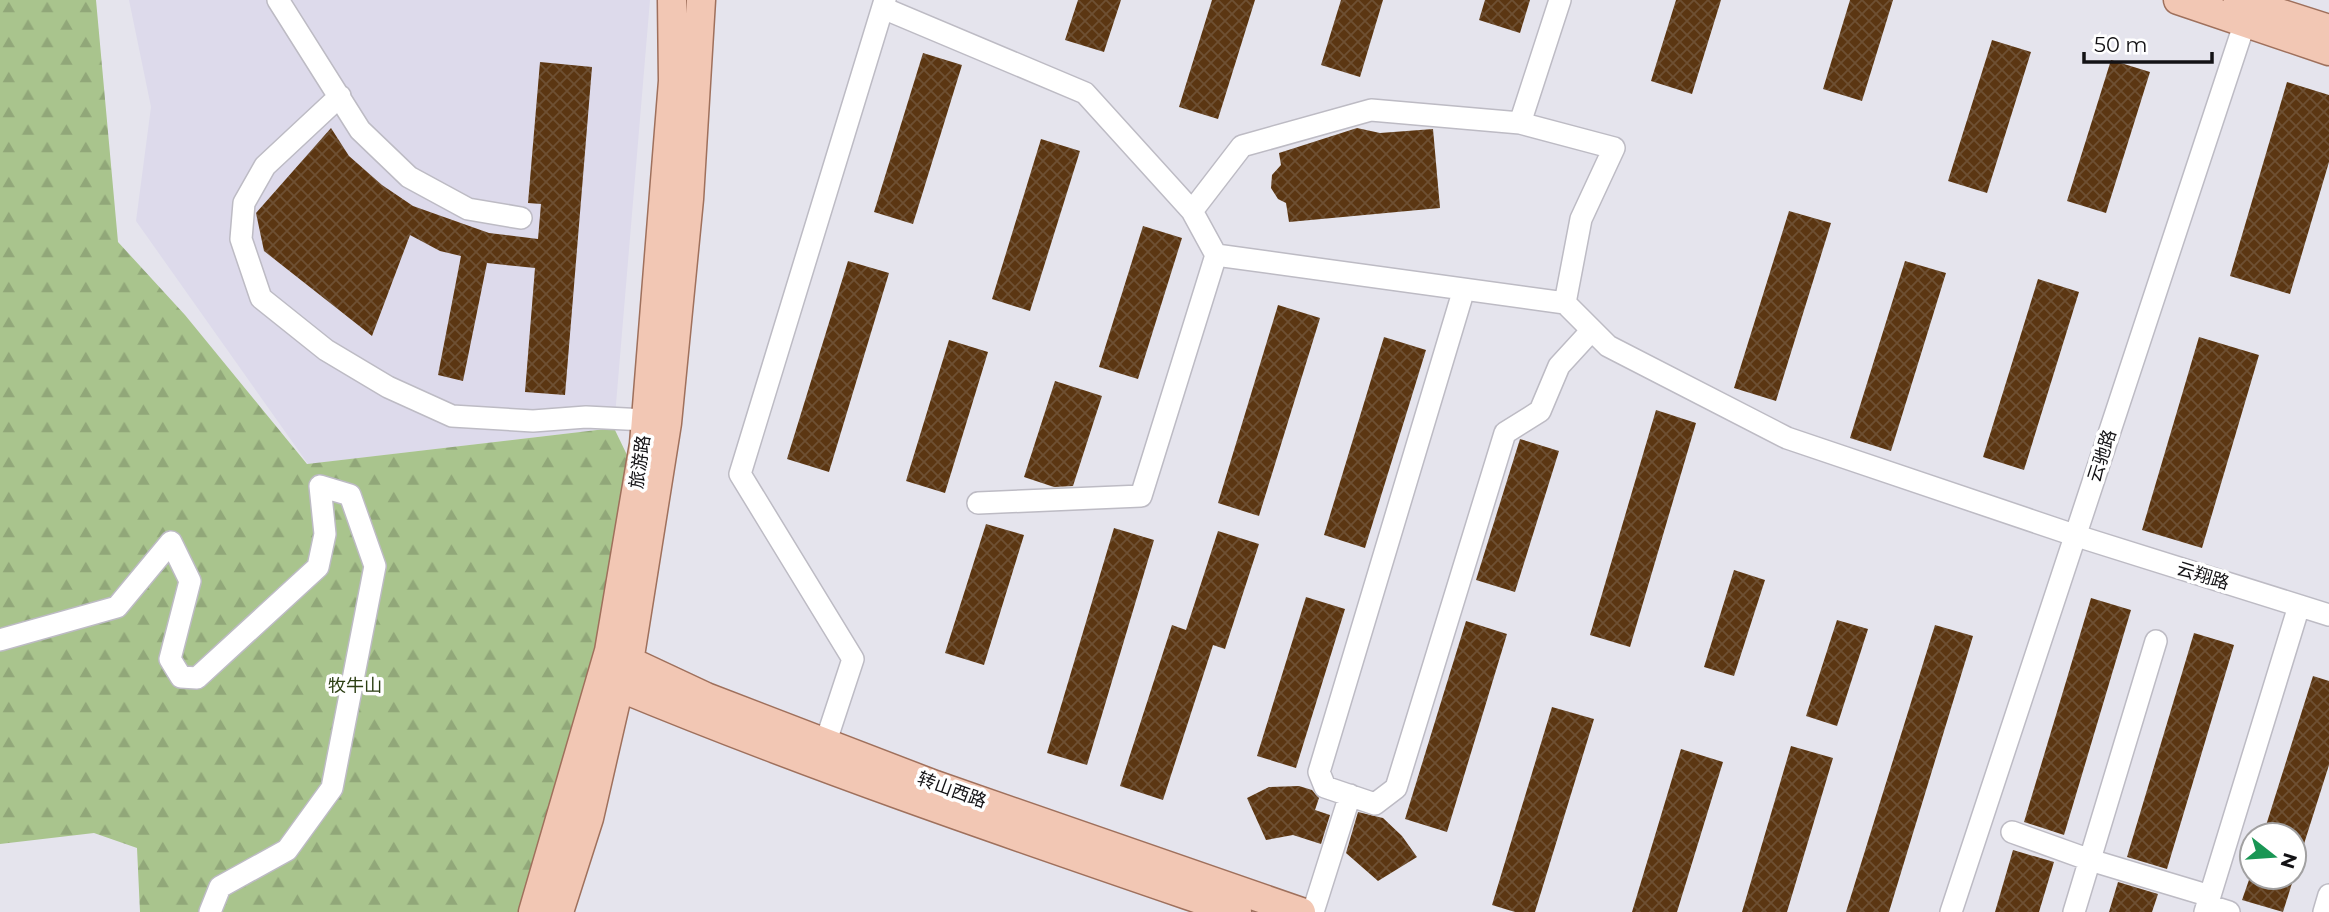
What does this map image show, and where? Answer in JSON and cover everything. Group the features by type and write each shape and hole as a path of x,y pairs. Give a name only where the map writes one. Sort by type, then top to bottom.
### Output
{"main road":[{"name":"旅游路","path":"559,912 589,818 614,671 646,420 673,81 672,0"},
{"name":"旅游路","path":"533,912 614,671 667,423 690,199 701,0"},
{"path":"2178,0 2246,7 2329,29"},
{"path":"2246,7 2329,51"},
{"name":"转山西路","path":"614,671 705,697 826,741 935,785 1301,912"},
{"name":"转山西路","path":"614,671 753,742 1237,912"}],"street":[{"path":"278,0 360,130 409,177 468,209 521,218"},
{"path":"1520,123 1560,0"},
{"path":"826,741 853,660 740,474 884,4 1085,93 1192,211 1216,255 1141,496 978,503"},
{"name":"云驰路","path":"1951,912 2077,536 2246,7"},
{"path":"340,96 265,166 244,203 241,239 261,298 326,350 388,387 452,416 533,421 586,416 646,420"},
{"path":"1192,211 1242,146 1371,110 1520,123 1614,148 1581,219 1564,303 1216,255"},
{"path":"1464,289 1319,772 1325,787 1376,804 1396,788 1505,433 1541,411 1559,366 1592,330"},
{"name":"云翔路","path":"1564,303 1608,346 1787,438 2077,536 2329,615"},
{"path":"0,640 117,607 171,542 190,581 170,659 181,677 197,678 318,568 325,534 320,486 350,495 375,566 332,788 287,850 220,887 210,912"},
{"path":"2207,905 2299,606"},
{"path":"2074,912 2156,641"},
{"path":"1313,912 1350,795"},
{"path":"2012,832 2229,912"},
{"path":"2324,912 2329,895"}],"shaded area":[{"path":"129,0 650,0 614,428 308,464 136,221 151,107"}],"green space":[{"name":"牧牛山","path":"0,0 96,0 118,242 185,315 307,464 614,428 627,455 596,671 523,912 140,912 137,848 94,833 0,844"}],"building":[{"path":"1078,0 1121,0 1104,52 1065,40"},
{"path":"1212,0 1255,0 1218,119 1179,107"},
{"path":"1341,0 1383,0 1360,77 1321,65"},
{"path":"1485,0 1530,0 1520,33 1479,20"},
{"path":"1676,0 1721,0 1692,94 1651,81"},
{"path":"1850,0 1893,0 1862,101 1823,89"},
{"path":"1992,40 2031,52 1987,193 1948,181"},
{"path":"923,53 962,65 913,224 874,212"},
{"path":"2111,60 2150,72 2106,213 2067,201"},
{"path":"540,62 592,67 565,395 525,392 535,268 487,263 463,381 438,375 461,256 440,251 410,235 372,336 264,251 256,213 331,128 349,156 382,185 413,206 489,233 538,239 541,204 528,203"},
{"path":"2287,82 2329,95 2329,162 2290,294 2230,276"},
{"path":"1357,128 1380,133 1433,129 1440,208 1289,222 1286,203 1278,199 1271,188 1272,175 1281,165 1279,153"},
{"path":"1041,139 1080,151 1030,311 992,299"},
{"path":"1789,211 1831,223 1776,401 1734,388"},
{"path":"1143,226 1182,238 1138,379 1099,367"},
{"path":"848,261 889,273 829,472 787,459"},
{"path":"1905,261 1946,273 1891,451 1850,438"},
{"path":"2038,279 2079,292 2024,470 1983,457"},
{"path":"1278,305 1320,318 1259,516 1218,503"},
{"path":"1384,337 1426,350 1365,548 1324,535"},
{"path":"2199,337 2259,355 2202,548 2142,530"},
{"path":"949,340 988,352 945,493 906,481"},
{"path":"1055,381 1102,396 1073,486 1054,487 1024,477"},
{"path":"1656,410 1696,423 1630,647 1590,635"},
{"path":"1520,439 1559,451 1515,592 1476,580"},
{"path":"986,524 1024,535 984,665 945,653"},
{"path":"1114,528 1154,540 1087,765 1047,753"},
{"path":"1218,531 1259,544 1225,649 1213,645 1163,800 1120,786 1172,625 1186,630"},
{"path":"1734,570 1765,580 1734,676 1704,667"},
{"path":"1306,597 1345,609 1296,768 1257,756"},
{"path":"2091,598 2131,610 2064,835 2024,822"},
{"path":"1837,620 1868,629 1837,726 1806,716"},
{"path":"1466,621 1507,634 1447,832 1405,819"},
{"path":"1935,625 1973,636 1889,912 1846,912"},
{"path":"2194,633 2234,645 2167,869 2127,857"},
{"path":"2313,676 2329,681 2329,765 2308,831 2308,821 2267,821"},
{"path":"1552,707 1594,719 1535,912 1515,912 1492,905"},
{"path":"1791,746 1833,758 1787,912 1742,912"},
{"path":"1681,749 1723,762 1677,912 1632,912"},
{"path":"1299,786 1312,790 1319,798 1315,810 1330,815 1321,844 1293,835 1266,840 1247,798 1269,787"},
{"path":"1358,812 1383,818 1402,836 1417,857 1378,881 1346,853"},
{"path":"2013,850 2054,862 2039,912 1995,912"},
{"path":"2118,882 2158,894 2152,912 2109,912"},
{"path":"2245,891 2290,891 2283,912 2242,900"}]}
